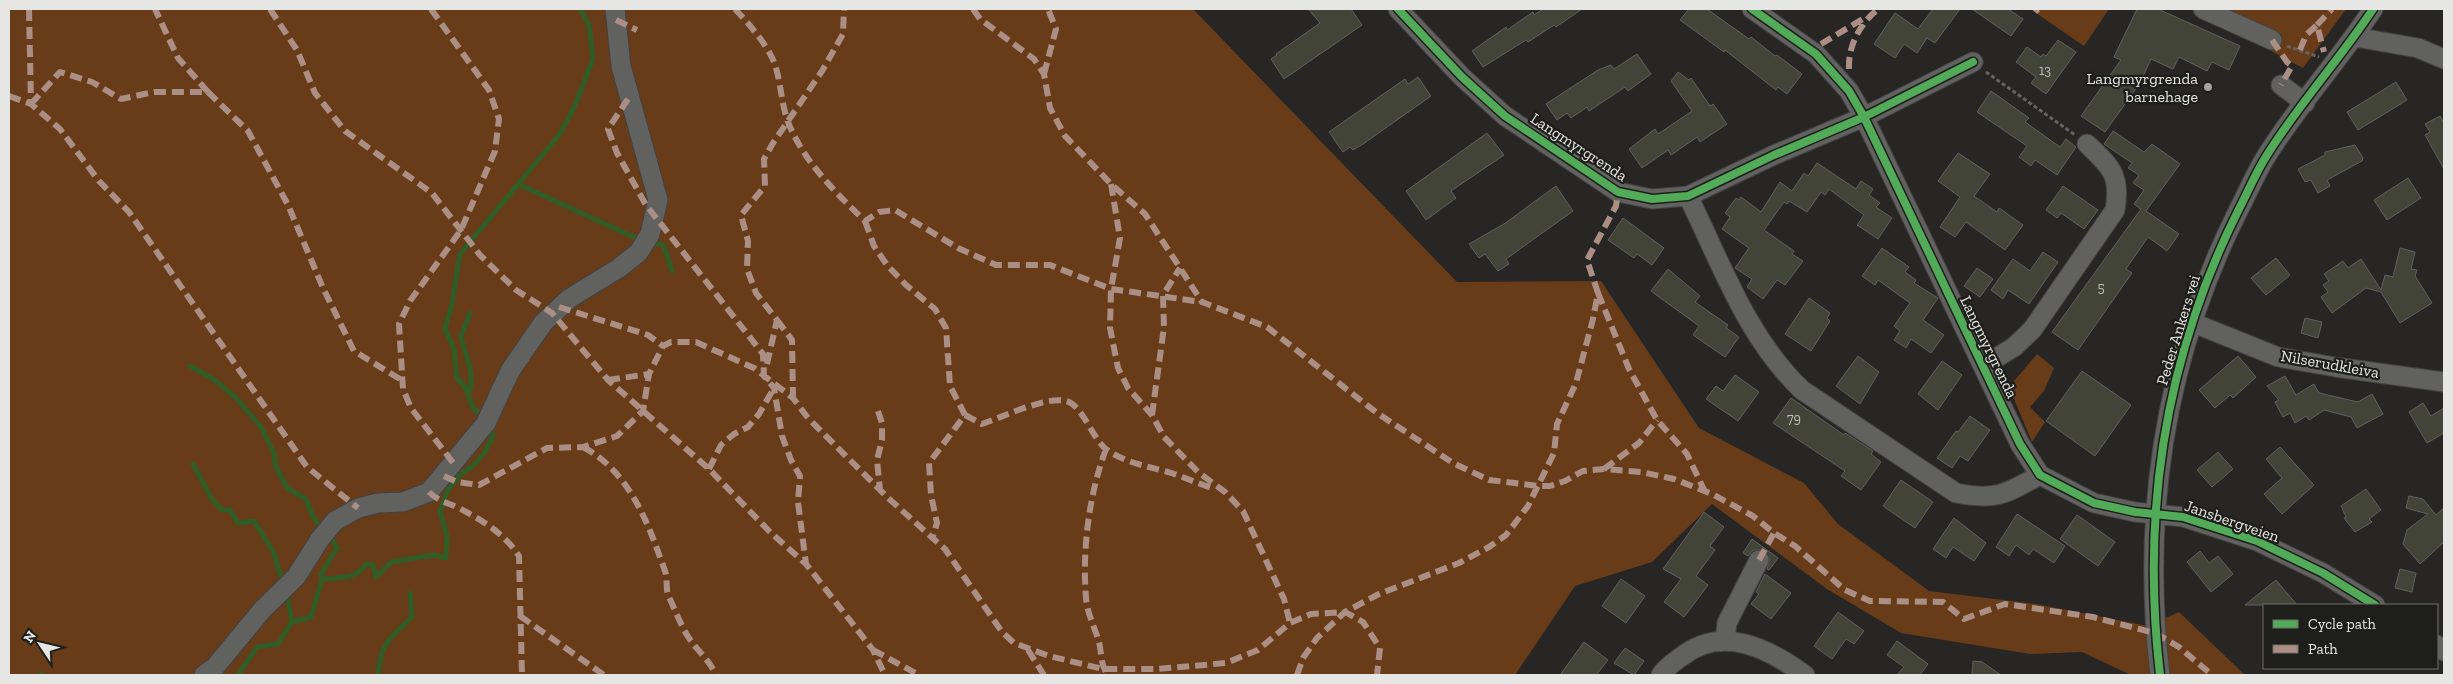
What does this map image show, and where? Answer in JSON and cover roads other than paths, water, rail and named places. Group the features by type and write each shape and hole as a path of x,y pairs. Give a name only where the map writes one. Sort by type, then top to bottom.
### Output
{"street":[{"path":"204,675 215,667 263,609 296,578 320,539 335,521 358,508 378,503 403,502 429,492 486,423 510,371 528,341 542,323 570,298 619,268 639,252 650,234 658,200 621,66 615,9"},
{"name":"Langmyrgrenda","path":"1398,9 1462,77 1505,116 1618,192 1652,199 1688,196 1774,155 1864,116 1973,62"},
{"name":"Langmyrgrenda","path":"1752,9 1816,54 1849,91 1864,116 2020,444 2040,475"},
{"path":"2203,9 2272,40"},
{"name":"Peder Ankers vei","path":"2160,675 2155,633 2153,544 2157,477 2166,420 2191,322 2215,258 2266,156 2373,9"},
{"path":"2354,37 2418,48 2444,59"},
{"path":"2281,86 2305,103"},
{"name":"Langmyrgrenda","path":"1983,366 2014,347 2032,330 2115,210 2118,193 2111,167 2087,144"},
{"path":"1688,196 1763,346 1784,372 1802,390 1956,493 1974,497 2002,496 2040,475 2094,502 2135,512 2155,513"},
{"name":"Nilserudkleiva","path":"2191,322 2278,357 2444,382"},
{"name":"Jansbergveien","path":"2155,513 2183,517 2257,541 2323,573 2373,604"},
{"path":"1724,640 1727,623 1758,560"},
{"path":"1661,675 1689,651 1724,640 1760,647 1805,675"}],"waterway":[{"path":"481,415 473,408 465,387 457,378 454,349 445,329 452,304 460,254 559,135 573,110 593,59 589,25 580,9"},
{"path":"518,184 638,239"},
{"path":"654,242 664,246 672,271"},
{"path":"468,394 471,372 461,336 470,313"},
{"path":"190,366 215,380 236,398 261,427 274,453 275,465 287,488 306,499 313,517 321,527"},
{"path":"322,579 341,578 352,575 357,573 366,564 373,565 376,577 391,562 434,555 446,558 447,536 440,511 449,488 485,452 493,436 490,431"},
{"path":"193,464 212,499 222,510 230,510 238,523 254,521 274,553 280,575"},
{"path":"238,675 257,647 278,644 292,622 311,617 322,579 321,574 337,548 330,537"},
{"path":"378,675 384,648 392,636 412,617 410,593"},
{"path":"288,600 292,622"}],"place":[{"name":"Langmyrgrenda barnehage","path":"2208,87"}]}
